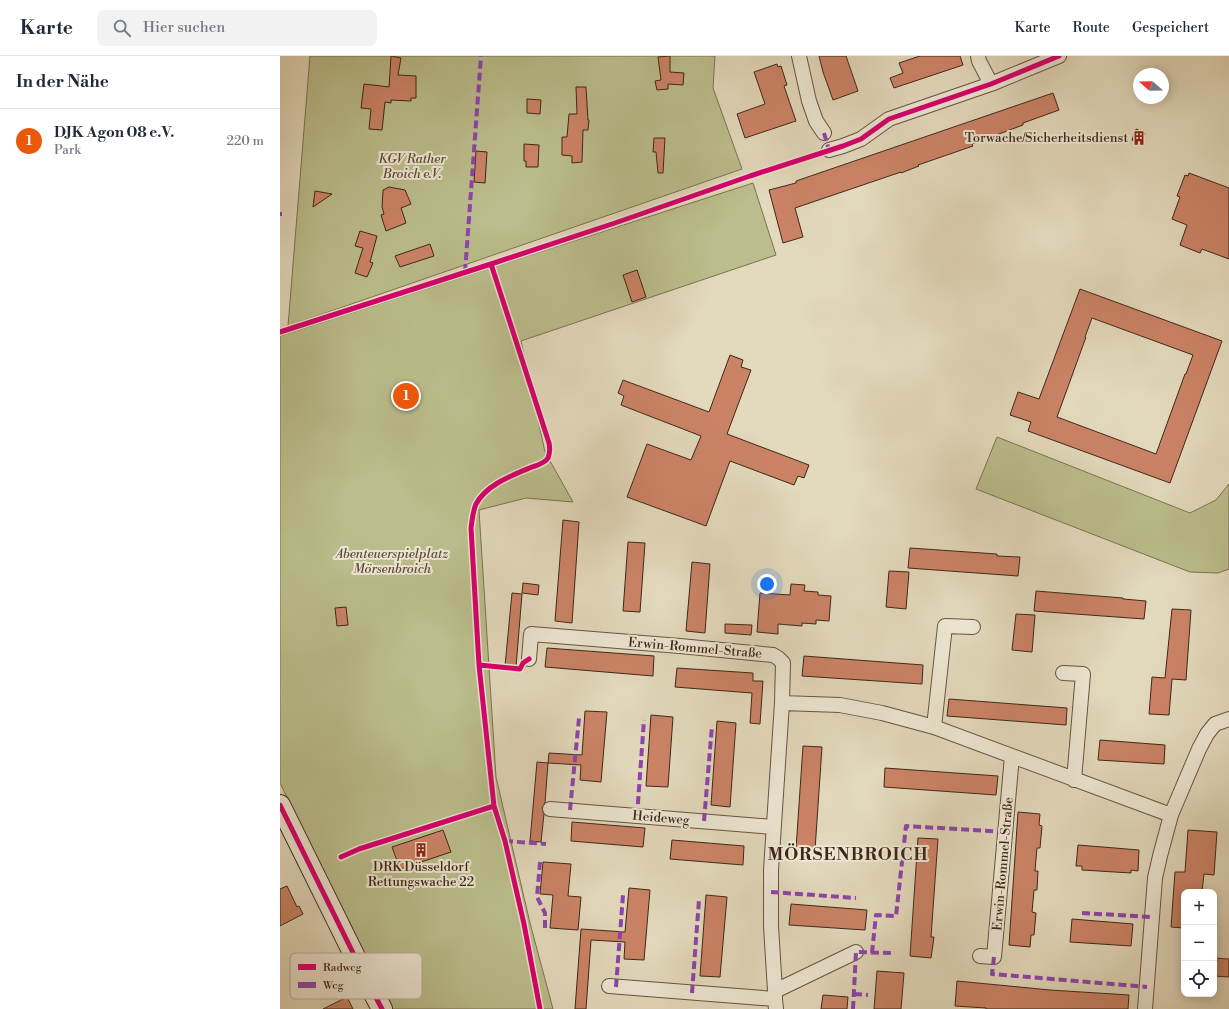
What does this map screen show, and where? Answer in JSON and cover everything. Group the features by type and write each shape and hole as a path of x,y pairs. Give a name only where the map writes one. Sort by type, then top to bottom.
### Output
{"main road":[{"path":"280,805 353,953"},
{"path":"377,999 382,1009"}],"street":[{"path":"799,56 809,101 816,121 824,133"},
{"path":"978,56 979,61 992,84"},
{"path":"829,150 861,139 889,119 992,84 1059,56"},
{"path":"934,726 945,626 973,627"},
{"name":"Erwin-Rommel-Straße","path":"528,659 531,634 773,655 782,663 782,704"},
{"path":"1063,673 1083,674 1074,780"},
{"path":"775,999 771,926 771,870 782,704 840,705 882,713 934,726 1074,780 1171,815"},
{"path":"1145,1009 1155,878 1171,815 1199,749 1207,734 1215,724 1229,719"},
{"name":"Erwin-Rommel-Straße","path":"980,956 994,957 1012,756"},
{"name":"Heideweg","path":"550,809 773,827"},
{"path":"609,986 775,999 856,952"}],"green space":[{"name":"KGV Rather Broich e.V.","path":"310,56 715,56 713,88 742,169 288,326"},
{"name":"Abenteuerspielplatz Mörsenbroich","path":"753,183 776,255 521,341 545,452 573,502 526,498 479,510 496,777 530,923 553,1009 391,1009 386,999 422,999 422,953 363,953 280,783 280,336"},
{"path":"997,437 1190,513 1216,500 1229,484 1229,569 1218,573 1190,572 976,489"}],"building":[{"path":"391,56 401,58 398,75 416,76 416,98 411,98 411,101 391,100 391,103 385,102 382,130 369,129 371,109 361,108 364,84 389,87"},
{"path":"670,56 670,72 684,73 683,85 668,84 668,89 657,90 655,81 661,80 658,57"},
{"path":"819,56 846,56 858,91 833,100"},
{"path":"920,56 960,56 963,65 894,88 890,78 903,73 899,63"},
{"path":"777,64 778,67 781,66 787,85 784,86 796,121 745,138 737,114 765,104 754,72"},
{"path":"576,87 586,87 589,120 588,130 583,130 582,162 572,163 572,156 562,155 562,137 567,137 569,114 577,114"},
{"path":"1053,93 1059,110 972,144 973,146 918,165 919,166 901,173 795,208 803,237 783,243 769,190 796,183 796,181"},
{"path":"527,99 541,100 540,114 527,113"},
{"name":"Torwache/Sicherheitsdienst","path":"1136,129 1145,133 1141,143 1132,140"},
{"path":"654,138 665,138 663,173 658,173 656,152 653,152"},
{"path":"524,144 539,145 538,167 526,167 526,161 524,161"},
{"path":"476,151 487,152 485,183 474,182"},
{"path":"1189,173 1229,188 1229,259 1202,249 1200,253 1180,245 1187,225 1172,219 1180,197 1177,196 1185,175 1188,176"},
{"path":"389,187 405,190 411,204 401,208 406,223 386,231 381,215 384,214 382,207 383,190"},
{"path":"315,191 332,194 313,207"},
{"path":"360,231 377,236 370,262 373,263 367,277 355,273 363,248 355,246"},
{"path":"430,244 434,256 400,267 395,256"},
{"path":"637,270 646,297 632,302 623,275"},
{"path":"1080,289 1222,341 1170,483 1028,431 1031,422 1010,415 1018,392 1039,399","holes":["1092,318 1193,355 1156,454 1057,417"]},
{"path":"730,355 743,360 741,367 751,370 727,434 809,465 804,478 798,476 794,485 730,461 706,526 627,497 647,444 691,460 701,436 621,405 624,396 618,393 623,380 709,412"},
{"path":"563,520 579,522 572,623 555,621"},
{"path":"628,542 645,543 640,612 623,611"},
{"path":"910,548 1020,557 1018,576 908,568"},
{"path":"692,562 710,564 705,633 686,631"},
{"path":"889,571 909,572 906,609 886,607"},
{"path":"523,583 539,585 538,595 522,593"},
{"path":"791,584 805,585 804,591 818,592 818,595 831,596 829,621 816,620 816,624 802,623 802,626 778,624 778,634 757,632 760,593 790,595"},
{"path":"1036,591 1146,601 1144,619 1034,611"},
{"path":"512,593 522,594 516,667 505,666"},
{"path":"346,607 348,625 337,626 335,608"},
{"path":"1172,609 1191,610 1186,680 1172,679 1169,715 1149,714 1152,677 1165,678"},
{"path":"1016,614 1035,615 1032,652 1012,650"},
{"path":"725,624 752,625 751,635 725,633"},
{"path":"547,648 654,656 653,676 545,667"},
{"path":"804,656 923,665 922,684 802,676"},
{"path":"677,668 753,673 753,681 763,681 760,724 750,723 752,693 675,687"},
{"path":"949,699 1067,708 1066,725 947,716"},
{"path":"585,711 607,712 601,782 580,780 581,765 548,763 549,753 582,755"},
{"path":"651,715 673,717 668,787 646,786"},
{"path":"717,721 736,723 730,807 711,805"},
{"path":"1100,740 1165,745 1164,764 1098,760"},
{"path":"803,746 822,747 815,850 796,849"},
{"path":"537,762 548,763 545,803 542,808 544,814 541,842 530,841"},
{"path":"885,768 998,776 996,795 884,787"},
{"path":"1018,812 1040,814 1039,825 1042,826 1040,848 1037,848 1035,871 1038,871 1037,890 1034,890 1032,912 1036,913 1034,935 1031,935 1030,947 1009,945"},
{"path":"572,822 645,828 643,847 571,841"},
{"name":"DRK Düsseldorf Rettungswache 22","path":"443,830 451,852 400,869 392,847"},
{"path":"1188,830 1217,832 1214,875 1204,874 1202,889 1181,889 1181,928 1171,927 1175,872 1185,872"},
{"path":"918,838 938,839 931,937 934,937 931,958 910,956"},
{"path":"672,840 744,846 743,865 670,859"},
{"path":"1078,845 1139,850 1138,871 1131,870 1131,873 1082,870 1082,866 1076,866"},
{"path":"543,862 571,864 568,896 581,897 578,930 550,928 553,895 540,894"},
{"path":"287,886 297,907 299,906 303,914 280,926 280,889"},
{"path":"629,888 650,890 644,960 624,959 625,942 591,940 586,1009 575,1009 581,929 625,932"},
{"path":"706,895 727,897 720,977 700,976"},
{"path":"791,904 867,910 865,930 789,925"},
{"path":"1072,919 1133,924 1131,946 1070,942"},
{"path":"1217,958 1229,959 1229,977 1217,976"},
{"path":"877,971 904,973 901,1009 874,1009"},
{"path":"957,981 1050,990 1129,995 1128,1009 986,1009 955,1006"},
{"path":"823,995 848,997 847,1009 821,1009"},
{"path":"343,999 348,999 353,1009 323,1009"}],"marked path":[{"path":"465,272 481,56"},
{"path":"824,133 829,150"},
{"path":"570,810 579,718"},
{"path":"637,816 644,720"},
{"path":"704,821 712,726"},
{"path":"872,953 876,915 896,916 906,826 1006,832"},
{"path":"505,841 546,844"},
{"path":"540,862 537,897 545,913 545,928"},
{"path":"771,892 856,898"},
{"path":"616,987 623,895"},
{"path":"692,993 699,900"},
{"path":"1082,913 1152,917"},
{"path":"853,1009 856,952 891,953"},
{"path":"994,957 992,974 1147,987"},
{"path":"854,994 868,995"}],"cycle path":[{"path":"280,332 491,264 843,146 861,139 889,119 991,84 1059,56"},
{"path":"491,264 550,447 548,458 541,464 501,481 481,497 475,507 471,528 479,665 494,806 505,841 524,924 540,1009"},
{"path":"479,665 520,669 523,663 529,659"},
{"path":"280,805 353,953"},
{"path":"341,857 359,849 494,806"},
{"path":"377,999 382,1009"}],"place":[{"name":"Torwache/Sicherheitsdienst","path":"1139,138"},
{"name":"DJK Agon 08 e.V.","path":"406,396"},
{"name":"DRK Düsseldorf Rettungswache 22","path":"421,850"}],"district":[{"name":"MÖRSENBROICH","path":"848,855"}]}
